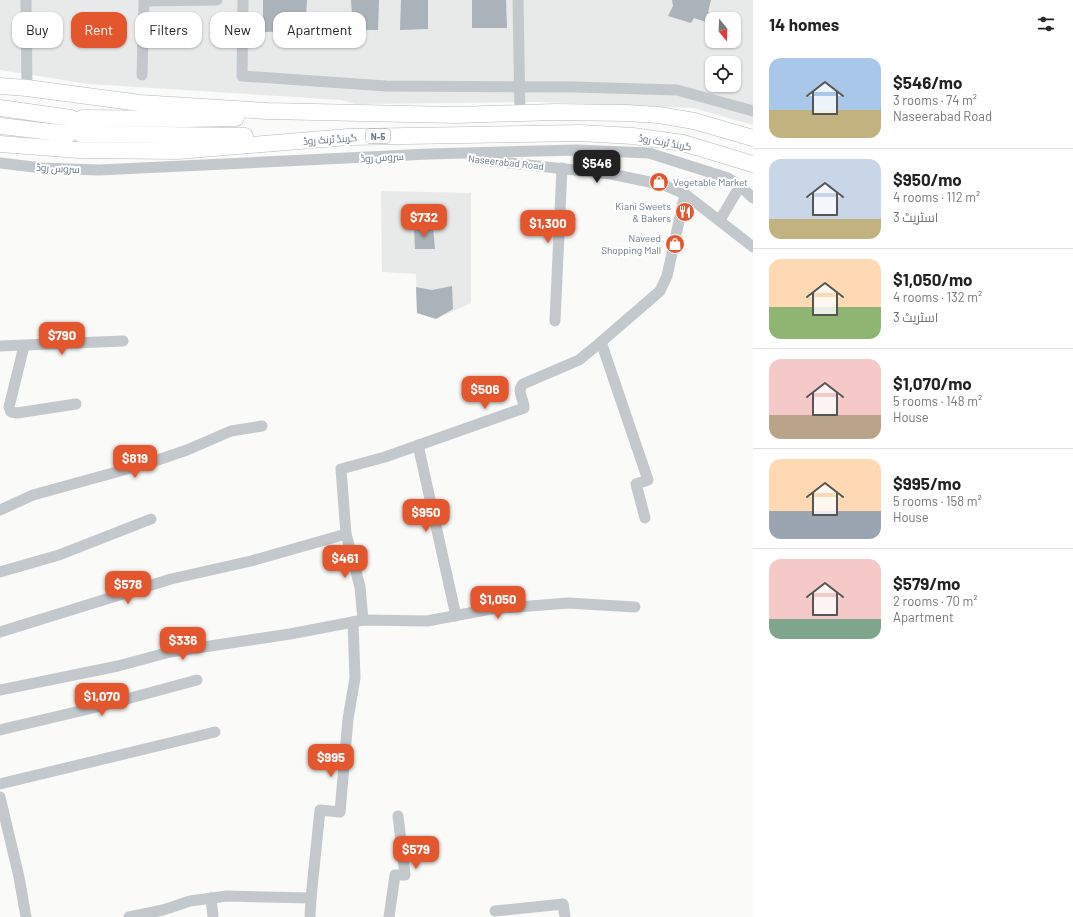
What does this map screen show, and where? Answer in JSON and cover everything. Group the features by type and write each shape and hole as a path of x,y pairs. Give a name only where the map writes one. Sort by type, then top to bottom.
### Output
{"highway":[{"path":"0,86 27,88 140,103 267,111 456,115 520,113 626,113 659,115 694,121 753,138"},
{"path":"0,108 71,118 74,127 73,131 69,134 0,126"},
{"path":"267,111 238,118 185,120 82,118 79,121 78,130 81,134 348,137"},
{"name":"گرینڈ ٹرنک روڈ","path":"0,144 79,150 178,151 348,137 580,133 633,136 683,143 753,164"}],"street":[{"path":"26,0 27,88"},
{"path":"142,74 144,1 217,0"},
{"path":"243,0 242,76 386,86 574,87 677,90 753,111"},
{"path":"518,0 520,113"},
{"name":"سروس روڈ","path":"0,164 42,168 99,170 430,154 577,150 649,153 728,178 740,186 753,198"},
{"name":"Naseerabad Road","path":"430,154 612,174 664,185 685,194 753,247"},
{"path":"556,322 562,168"},
{"path":"720,220 740,186"},
{"path":"310,917 320,810 340,812 348,719 355,678 360,587 346,534 341,469 385,457 524,408 524,403 520,392 520,387 523,384 579,360 660,291 667,276 685,194"},
{"path":"0,346 123,341"},
{"path":"601,342 648,480 636,484 645,518"},
{"path":"24,346 9,407 11,412 17,413 76,404"},
{"path":"0,510 33,495 149,463 187,450 231,432 262,426"},
{"path":"418,445 456,616"},
{"path":"0,572 59,554 151,519"},
{"path":"0,632 171,579 251,561 346,534"},
{"path":"0,690 118,666 170,652 290,634 358,621 427,621 491,609 568,603 635,607"},
{"path":"0,730 97,707 197,680"},
{"path":"0,784 215,732"},
{"path":"0,797 19,877 26,917"},
{"path":"389,917 395,875 405,875 398,816"},
{"path":"128,917 162,910 190,901 227,896 311,898"},
{"path":"211,898 213,917"},
{"path":"494,911 563,904 565,917"}],"shaded area":[{"path":"0,0 753,0 753,125 693,108 542,102 355,104 341,100 89,84 0,70"},
{"path":"381,191 471,193 471,303 436,319 417,313 416,274 382,272"}],"building":[{"path":"263,0 307,0 306,12 273,12 273,32 265,32 265,12 263,12"},
{"path":"351,0 379,0 378,30 366,30 366,12 352,12"},
{"path":"401,0 428,0 428,29 400,30"},
{"path":"472,0 506,0 507,28 472,28"},
{"path":"672,0 711,0 708,12 705,12 705,22 694,18 691,23 668,16 673,6"},
{"path":"414,225 433,227 435,249 415,249"},
{"path":"452,286 453,309 436,319 417,313 416,287 432,290"}],"place":[{"name":"Vegetable Market","path":"659,182"},
{"name":"Kiani Sweets & Bakers","path":"685,212"},
{"name":"Naveed Shopping Mall","path":"675,244"}]}
